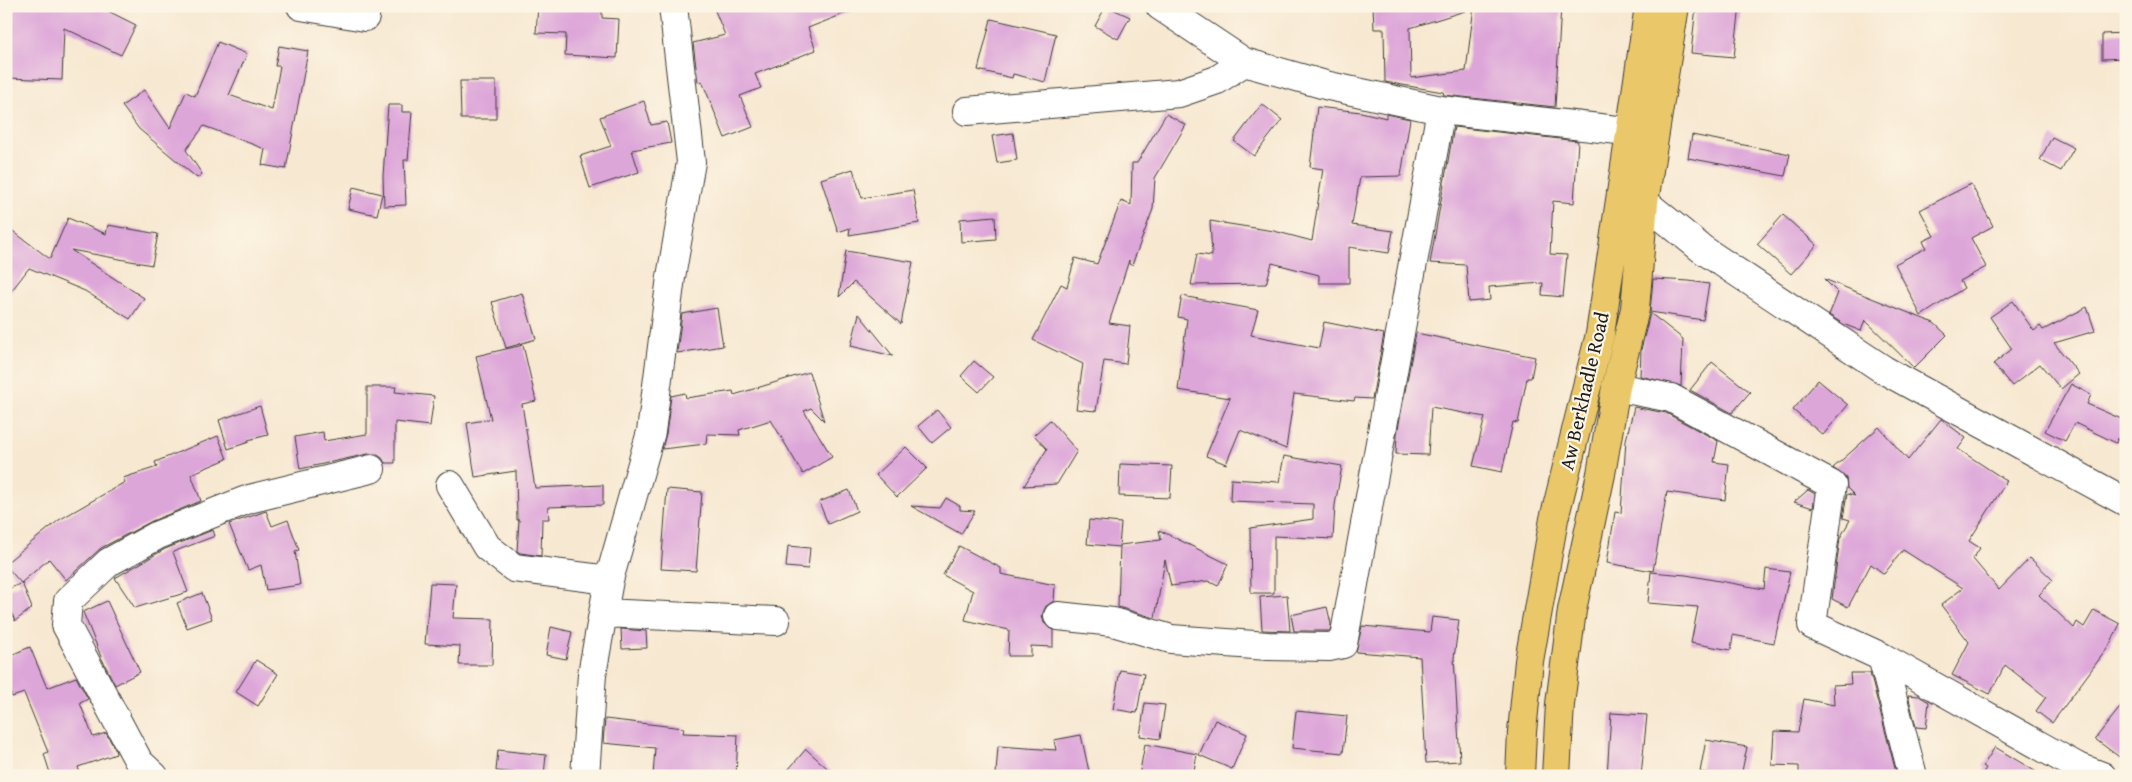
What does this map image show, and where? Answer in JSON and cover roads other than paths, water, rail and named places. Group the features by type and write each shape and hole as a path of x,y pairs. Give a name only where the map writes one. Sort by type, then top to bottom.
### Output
{"main road":[{"name":"Aw Berkhadle Road","path":"1520,776 1522,732 1531,652 1554,520 1631,200 1641,132 1649,6"},
{"name":"Aw Berkhadle Road","path":"1641,132 1675,6"},
{"name":"Aw Berkhadle Road","path":"1556,776 1560,704 1572,610 1601,474 1616,387 1635,309 1631,200"}],"street":[{"path":"301,6 365,17 366,6"},
{"path":"584,776 592,674 609,580 651,432 671,277 691,162 673,6"},
{"path":"1160,6 1244,62 1328,86 1441,110 1641,132"},
{"path":"967,111 1179,93 1216,80 1244,62"},
{"path":"1058,616 1113,622 1171,639 1329,648 1343,644 1441,110"},
{"path":"1631,200 1884,370 2126,502"},
{"path":"1616,387 1671,398 1832,485 1812,625 1882,657 2072,771 2102,776"},
{"path":"154,776 139,762 66,625 68,601 109,562 158,535 249,498 371,469"},
{"path":"450,485 487,547 514,568 609,580"},
{"path":"603,613 776,621"},
{"path":"1882,657 1913,776"}]}
